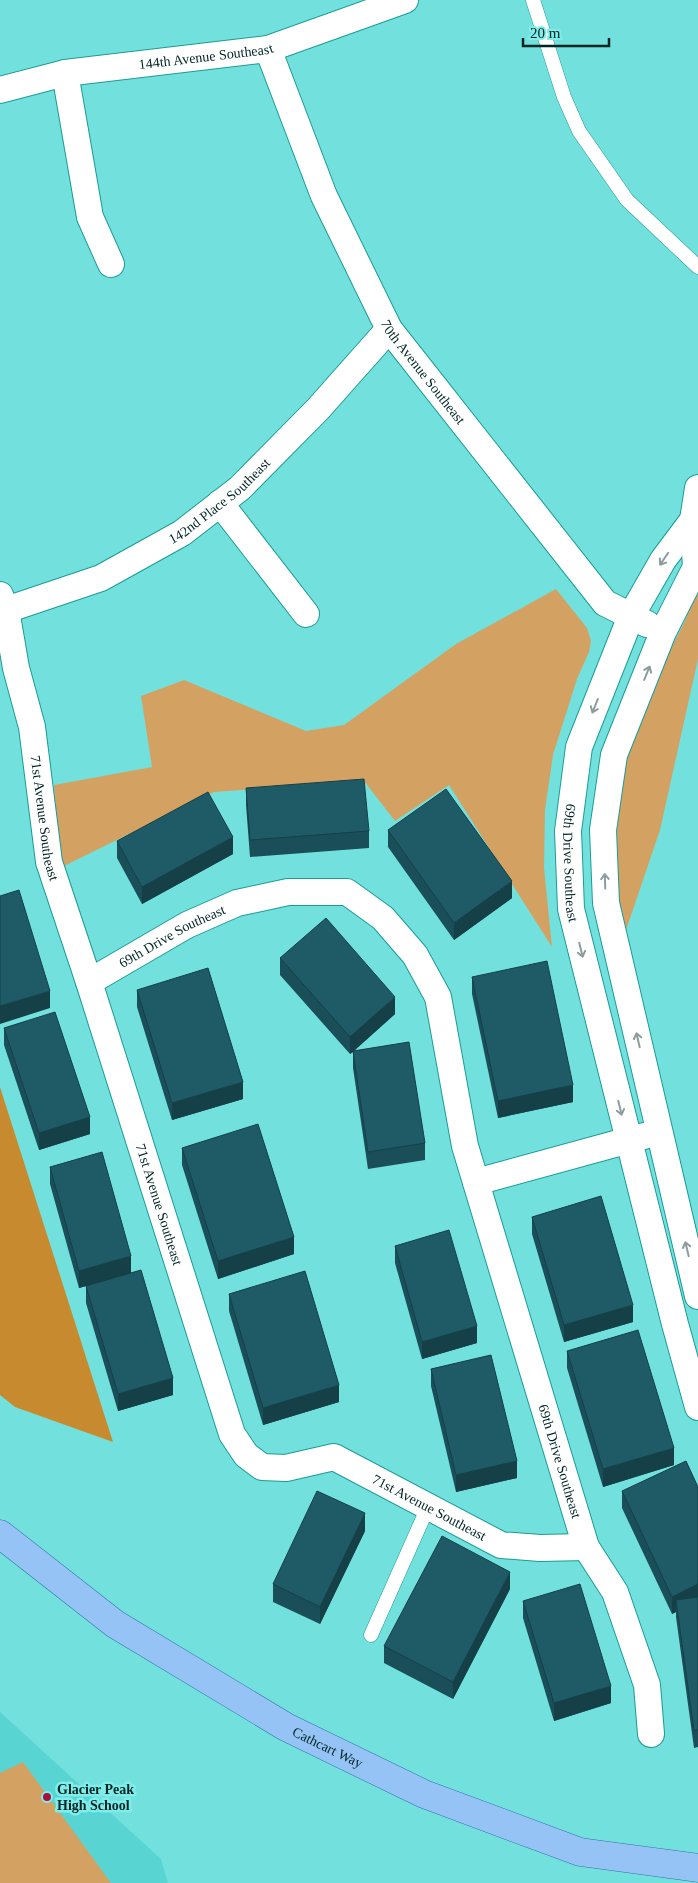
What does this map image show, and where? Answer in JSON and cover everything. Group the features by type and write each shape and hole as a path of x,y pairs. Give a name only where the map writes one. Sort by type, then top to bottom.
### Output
{"main road":[{"name":"Cathcart Way","path":"0,1534 114,1624 286,1727 424,1794 580,1852 698,1868"}],"street":[{"name":"144th Avenue Southeast","path":"0,90 65,73 268,48 405,0"},
{"name":"70th Avenue Southeast","path":"268,48 324,196 389,329 604,603 663,632"},
{"path":"65,73 90,217 111,264"},
{"name":"142nd Place Southeast","path":"3,603 101,578 182,533 240,488 318,409 389,329"},
{"name":"69th Drive Southeast","path":"698,488 693,520 696,567 663,632 614,754 602,830 606,904 698,1296"},
{"path":"220,503 306,614"},
{"name":"69th Drive Southeast","path":"693,520 663,560 631,616 579,747 568,831 571,909 628,1140 698,1407"},
{"name":"71st Avenue Southeast","path":"3,603 16,668 32,727 49,862 89,982 232,1434 246,1455 262,1466 286,1468 334,1457 501,1545 540,1548 586,1547"},
{"name":"69th Drive Southeast","path":"89,982 187,925 237,904 288,892 347,892 383,918 415,955 438,997 465,1146 586,1547 615,1592 646,1685 651,1734"},
{"path":"476,1182 659,1132"}],"lane":[{"path":"533,0 564,97 579,131 627,200 698,267"},
{"path":"371,1635 428,1507"}],"shaded area":[{"path":"698,586 698,659 660,830 623,939 615,891 615,817 624,763 651,687 685,621"},
{"path":"556,589 587,628 591,641 589,652 577,679 553,755 545,810 544,868 552,947 449,785 395,821 364,781 214,792 62,867 59,854 54,785 152,767 141,696 184,680 306,731 344,725 456,644"},
{"path":"0,1087 113,1442 15,1407 0,1395"},
{"name":"Glacier Peak High School","path":"0,1712 161,1859 168,1883 0,1883"},
{"path":"23,1762 111,1883 0,1883 0,1773"}],"building":[{"path":"364,779 369,831 250,840 246,788"},
{"path":"446,789 512,881 454,923 388,830"},
{"path":"208,792 233,837 142,887 117,841"},
{"path":"19,890 50,991 0,1006 0,896"},
{"path":"326,918 395,997 350,1037 280,958"},
{"path":"547,961 573,1085 498,1101 472,977"},
{"path":"208,968 243,1082 172,1103 137,990"},
{"path":"55,1012 90,1117 39,1133 4,1028"},
{"path":"409,1042 425,1143 368,1152 353,1051"},
{"path":"258,1124 294,1237 218,1261 182,1148"},
{"path":"102,1152 131,1256 79,1271 50,1167"},
{"path":"601,1196 633,1305 564,1325 532,1217"},
{"path":"449,1230 477,1326 422,1342 395,1246"},
{"path":"141,1270 173,1378 118,1394 86,1286"},
{"path":"305,1271 339,1385 263,1408 229,1294"},
{"path":"638,1330 674,1448 603,1469 567,1351"},
{"path":"491,1355 517,1461 456,1475 431,1369"},
{"path":"686,1461 698,1487 698,1584 672,1597 622,1491"},
{"path":"317,1491 365,1513 320,1607 273,1584"},
{"path":"442,1536 510,1572 453,1682 384,1646"},
{"path":"580,1584 611,1686 554,1703 523,1601"},
{"path":"698,1597 698,1730 694,1731 676,1600"}],"place":[{"name":"Glacier Peak High School","path":"47,1797"}]}
